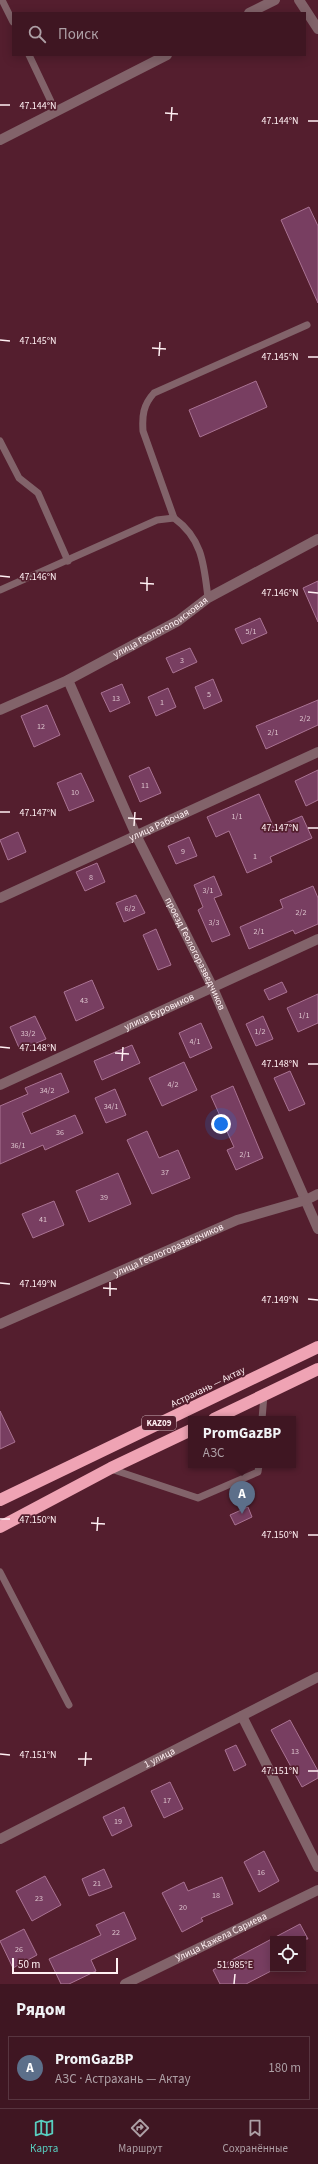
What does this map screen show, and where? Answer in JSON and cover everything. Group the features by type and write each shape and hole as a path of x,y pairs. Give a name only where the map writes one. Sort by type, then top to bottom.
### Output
{"highway":[{"name":"Астрахань — Актау","path":"0,1500 318,1347"},
{"path":"220,1416 318,1369"},
{"name":"KAZ09","path":"0,1527 111,1468 188,1431"}],"street":[{"path":"251,12 275,0"},
{"path":"299,0 318,29"},
{"path":"0,140 165,56"},
{"name":"улица Геологопоисковая","path":"0,710 68,680 178,622 208,598 318,539"},
{"name":"проезд Геологоразведчиков","path":"68,680 136,835 212,986 318,1229"},
{"name":"улица Рабочая","path":"0,898 318,752"},
{"name":"улица Буровиков","path":"0,1085 212,986 318,939"},
{"name":"улица Геологоразведчиков","path":"0,1324 237,1220 306,1200 318,1194"},
{"name":"1 улица","path":"0,1839 318,1677"},
{"path":"242,1716 318,1866"},
{"name":"Улица Кажела Сариева","path":"125,1984 318,1890"}],"lane":[{"path":"2,0 12,20"},
{"path":"29,56 56,112"},
{"path":"208,598 203,557 186,527 174,518 143,431 142,417 145,403 154,393 307,325"},
{"path":"0,441 19,478 38,493 68,561"},
{"path":"0,590 68,561 157,520 174,518"},
{"path":"262,1416 264,1395"},
{"path":"111,1468 198,1498 258,1472 259,1468"},
{"path":"0,1572 69,1705"}],"building":[{"path":"309,207 318,226 318,303 281,220"},
{"path":"256,381 267,407 200,437 189,410"},
{"path":"318,581 318,622 303,588"},
{"path":"260,618 267,633 242,644 235,629"},
{"path":"190,648 197,662 173,673 166,658"},
{"path":"213,679 222,701 204,709 195,687"},
{"path":"122,684 130,703 110,712 101,693"},
{"path":"168,688 176,707 156,716 148,697"},
{"path":"318,700 318,725 266,749 256,726"},
{"path":"47,705 60,735 34,747 21,716"},
{"path":"149,767 161,793 140,802 129,776"},
{"path":"318,770 318,800 306,806 295,781"},
{"path":"81,773 94,801 69,811 57,783"},
{"path":"259,794 274,828 302,816 312,838 270,857 272,862 247,873 229,831 216,837 207,817"},
{"path":"18,832 26,852 8,860 0,840"},
{"path":"189,837 197,856 176,864 168,846"},
{"path":"97,863 105,882 85,891 76,872"},
{"path":"214,876 222,895 214,898 230,935 212,942 198,910 203,907 194,885"},
{"path":"313,886 318,898 318,924 295,934 293,930 249,949 240,927 283,908 280,900"},
{"path":"136,895 145,913 124,922 116,903"},
{"path":"156,929 171,965 158,970 143,935"},
{"path":"92,980 104,1008 76,1021 64,992"},
{"path":"282,982 287,992 269,1000 264,990"},
{"path":"318,994 318,1023 298,1032 287,1008"},
{"path":"35,1016 46,1039 20,1050 10,1027"},
{"path":"263,1016 273,1039 256,1046 246,1024"},
{"path":"201,1023 212,1048 190,1058 179,1033"},
{"path":"132,1045 140,1063 102,1080 94,1061"},
{"path":"184,1062 197,1090 162,1106 149,1078"},
{"path":"290,1071 305,1104 289,1111 274,1078"},
{"path":"61,1073 69,1092 22,1113 31,1134 75,1115 83,1133 45,1150 43,1145 0,1164 0,1106 28,1094 25,1088"},
{"path":"233,1086 263,1158 236,1170 227,1150 234,1147 211,1096"},
{"path":"115,1089 126,1115 106,1123 95,1098"},
{"path":"147,1131 159,1158 178,1150 190,1178 152,1194 127,1140"},
{"path":"118,1173 131,1204 89,1222 76,1191"},
{"path":"54,1201 64,1225 33,1238 22,1214"},
{"path":"0,1411 15,1442 0,1449"},
{"path":"248,1507 252,1517 235,1525 230,1515"},
{"path":"290,1720 318,1771 318,1778 302,1787 271,1730"},
{"path":"236,1745 246,1765 234,1771 225,1750"},
{"path":"170,1782 183,1809 164,1818 151,1791"},
{"path":"124,1807 132,1826 112,1836 103,1817"},
{"path":"264,1851 279,1881 259,1892 244,1862"},
{"path":"104,1869 112,1887 89,1896 82,1879"},
{"path":"45,1876 61,1905 32,1921 16,1891"},
{"path":"222,1877 233,1904 201,1918 203,1921 182,1932 162,1893 184,1882 188,1891"},
{"path":"124,1912 136,1939 91,1960 96,1971 69,1984 61,1984 49,1959 101,1935 96,1925"},
{"path":"300,1924 308,1939 306,1939 306,1936 277,1936"},
{"path":"24,1929 37,1955 13,1968 0,1941"},
{"path":"270,1940 270,1972 246,1984 220,1984 213,1970"}],"place":[{"name":"PromGazBP","path":"242,1514"}]}
